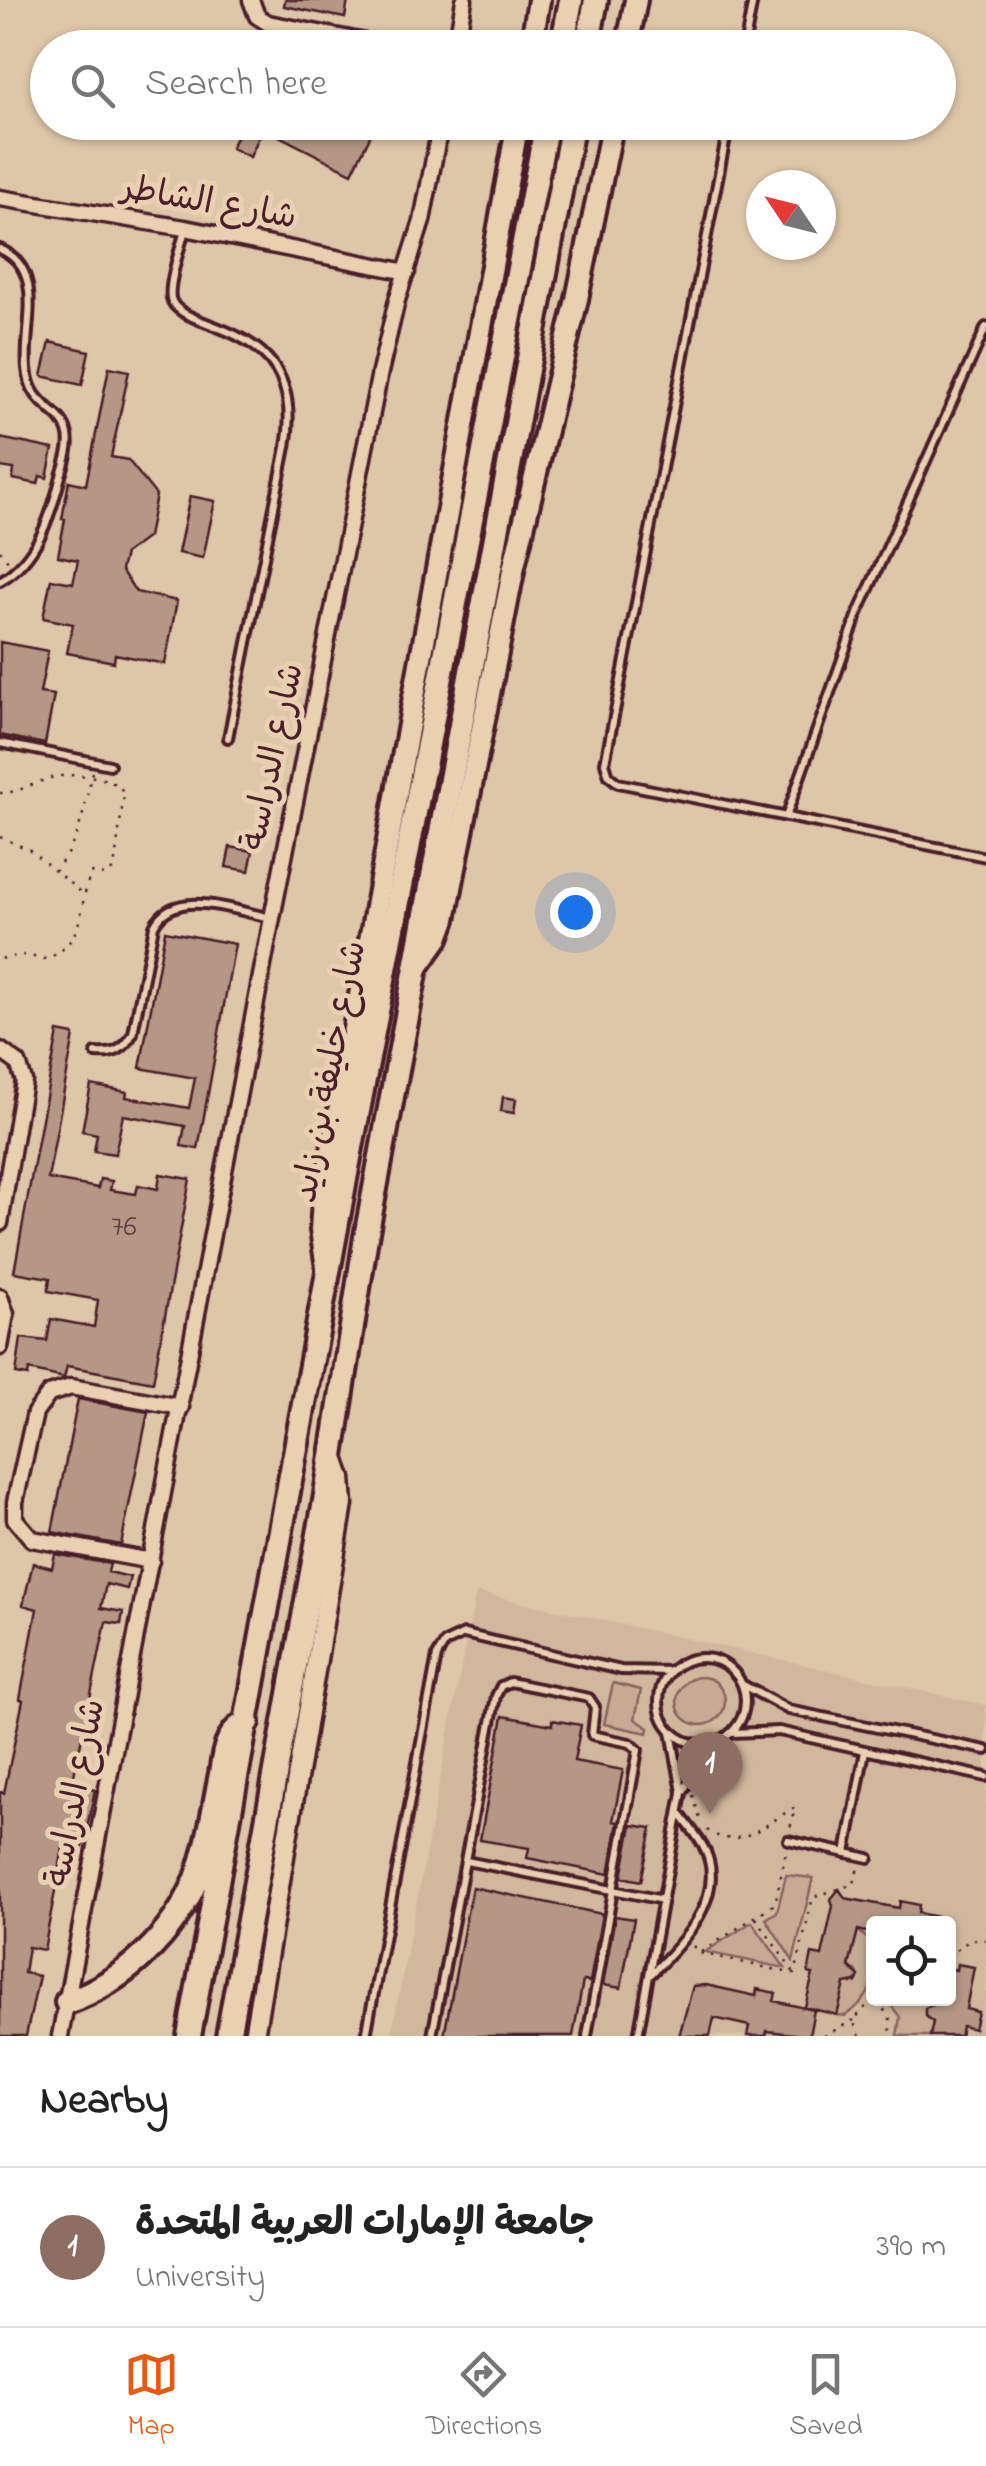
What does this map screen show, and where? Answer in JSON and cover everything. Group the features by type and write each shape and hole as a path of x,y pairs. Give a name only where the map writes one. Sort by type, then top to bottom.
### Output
{"highway":[{"path":"565,30 571,0"},
{"path":"590,30 596,0"},
{"name":"شارع خليفة بن زايد","path":"188,2036 328,1272 544,140"},
{"name":"شارع خليفة بن زايد","path":"228,2036 332,1453 366,1237 570,140"},
{"path":"67,2002 91,1994 138,1961 188,1899 205,1850 228,1742 238,1727 248,1722"},
{"path":"171,2036 193,2011"}],"main road":[{"path":"534,30 539,0"},
{"path":"630,30 636,0"},
{"path":"328,1272 321,1230 323,1200 515,140"},
{"path":"415,971 428,955 445,919 514,566 577,299 609,140"}],"street":[{"path":"251,0 257,16 268,23 304,30"},
{"path":"459,30 464,0"},
{"name":"شارع الدراسة","path":"60,2036 380,372 422,220 438,140"},
{"name":"شارع الشاطر","path":"0,198 185,228 408,272"},
{"path":"0,1050 18,1063 24,1081 0,1223"},
{"path":"0,1297 6,1319 0,1347"},
{"path":"152,1561 32,1538 19,1527 15,1502 35,1413 49,1394 71,1388 181,1407"},
{"path":"254,2036 342,1504 341,1478 332,1453"}],"lane":[{"path":"747,30 753,0"},
{"path":"726,140 605,763 609,776 618,782 986,857"},
{"path":"185,228 171,293 173,304 181,312 235,334 262,351 279,376 289,406 286,447 228,738"},
{"path":"0,581 30,552 48,523 68,450 68,432 61,419 36,398 30,384 26,352 29,282 25,268 1,252"},
{"path":"786,817 859,611 986,327"},
{"path":"0,742 110,766"},
{"path":"96,1053 122,1048 133,1033 154,926 164,912 187,903 272,918"},
{"path":"366,2036 438,1656 445,1643 458,1635 471,1635 621,1670 670,1671"},
{"path":"638,2036 682,1793 670,1732 659,1713 659,1690 670,1671 688,1660 710,1658 729,1667 742,1684 790,1710 986,1750"},
{"path":"432,2036 496,1696 500,1686 516,1682 589,1698 595,1712 592,1735 630,1743 638,1750 587,2036"},
{"path":"682,1793 700,1762 731,1733 742,1716 742,1684"},
{"path":"731,1733 779,1731 986,1777"},
{"path":"670,1732 692,1744 717,1742"},
{"path":"846,1853 865,1751"},
{"path":"650,1976 685,1939 706,1898 710,1867 703,1846 679,1813"},
{"path":"788,1840 865,1857"},
{"path":"466,1861 663,1900"}],"path":[{"path":"0,550 14,570"},
{"path":"54,872 70,855 76,841 93,762"},
{"path":"0,794 59,776 116,783 124,794 114,869 106,875 91,873 79,922 68,946 46,960 22,955 0,959"},
{"path":"0,837 30,850 86,896"},
{"path":"682,1793 696,1796 697,1813 704,1827 730,1840 737,1840 795,1807 775,1904 700,1953"},
{"path":"795,1974 814,1896 854,1884 865,1857"},
{"path":"755,1917 795,1974"},
{"path":"685,1939 700,1953 795,1974"},
{"path":"956,1950 970,1940 986,1940"},
{"path":"824,2036 855,2019 862,2008 871,2006"},
{"path":"878,2006 892,2024 886,2036"},
{"path":"855,2019 860,2036"}],"shaded area":[{"path":"476,1592 986,1705 986,2036 391,2036 466,1642 471,1635"},
{"path":"701,1677 718,1684 725,1701 718,1718 701,1725 684,1718 677,1701 684,1684"},
{"path":"613,1683 641,1690 635,1719 649,1728 648,1733 604,1724"},
{"path":"786,1875 813,1878 793,1961 766,1919 777,1912"},
{"path":"752,1922 785,1968 705,1952"},
{"path":"858,1930 866,1937 866,1996 845,2016 837,2015 845,1983 856,1983 859,1976 849,1968"},
{"path":"891,2006 928,2006 927,2018 933,2021 930,2036 897,2036 900,2017"}],"building":[{"path":"285,0 348,0 345,18 284,6"},
{"path":"235,140 258,140 250,157 231,148"},
{"path":"287,140 368,140 352,173"},
{"path":"50,342 89,351 82,385 42,376"},
{"path":"109,367 129,371 111,457 128,460 156,495 148,537 125,554 121,570 136,592 177,601 165,664 115,654 114,662 67,653 73,624 43,618 51,579 73,583 78,560 58,556 62,519 69,481 86,485"},
{"path":"0,438 53,449 47,478 40,476 38,484 13,479 14,469 0,467"},
{"path":"190,496 215,501 203,558 178,553"},
{"path":"0,642 48,651 40,693 54,695 45,744 0,735"},
{"path":"230,847 253,851 249,871 226,867"},
{"path":"165,931 235,944 198,1149 181,1146 185,1126 123,1115 115,1154 94,1151 97,1134 82,1131 91,1085 127,1092 126,1097 189,1108 195,1078 140,1068"},
{"path":"58,1032 74,1035 48,1179 98,1188 100,1179 112,1181 110,1190 136,1194 138,1185 158,1189 160,1174 190,1179 153,1382 67,1366 64,1378 29,1370 28,1376 16,1374 21,1338 47,1341 51,1319 94,1327 98,1300 48,1291 50,1278 14,1272"},
{"path":"503,1097 516,1099 514,1113 501,1111"},
{"path":"78,1399 148,1412 121,1545 52,1532"},
{"path":"55,1554 110,1564 108,1572 130,1577 127,1589 106,1584 101,1608 123,1612 121,1624 106,1622 72,1785 95,1790 83,1847 64,1843 44,1950 28,1947 24,1973 39,1976 26,2036 0,2036 0,1792 4,1793 23,1700 20,1699 37,1609 23,1605 33,1563 52,1568"},
{"path":"503,1716 552,1725 552,1720 581,1725 574,1761 623,1770 613,1821 618,1822 609,1874 527,1858 529,1848 480,1840"},
{"path":"632,1825 652,1828 641,1881 622,1877"},
{"path":"472,1887 602,1914 590,1982 583,1981 573,2036 444,2036"},
{"path":"839,1889 845,1898 899,1908 900,1901 919,1905 918,1913 932,1916 866,1916 866,1932 858,1930 849,1966 859,1976 856,1982 845,1984 837,2015 805,2007 813,1974 808,1973 812,1954 822,1956 833,1906 831,1899"},
{"path":"615,1916 634,1919 621,1988 603,1985"},
{"path":"957,1964 974,1967 966,2009 978,2012 974,2029 962,2026 960,2036 930,2036 933,2022 925,2016 925,2008 956,2006"},
{"path":"706,1985 756,1996 757,1989 776,1993 774,2001 814,2010 809,2036 767,2031 766,2036 747,2036 749,2026 714,2018 710,2036 679,2036 693,1986"}],"place":[{"name":"جامعة الإمارات العربية المتحدة","path":"710,1814"}]}
